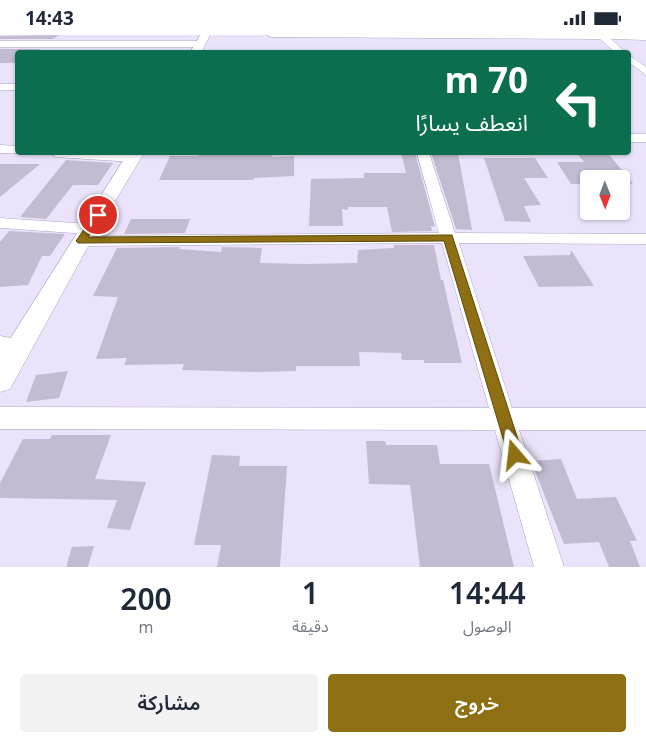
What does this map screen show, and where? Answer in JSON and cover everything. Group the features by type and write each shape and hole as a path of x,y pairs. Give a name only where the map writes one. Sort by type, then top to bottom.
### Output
{"street":[{"path":"271,35 424,38 646,37"},
{"path":"601,36 618,50"},
{"path":"0,45 200,44"},
{"path":"631,60 646,74"},
{"path":"631,75 646,74"},
{"path":"0,87 15,87"},
{"path":"631,138 646,138"},
{"path":"0,149 15,150"},
{"path":"0,380 10,346 85,235 135,155"},
{"path":"424,155 549,567"},
{"path":"0,223 85,235 646,239"},
{"path":"0,418 646,419"}],"building":[{"path":"59,35 53,39 0,39 0,36"},
{"path":"0,49 40,49 15,50 15,63 0,63"},
{"path":"402,155 416,155 435,227 431,226 432,231 392,232 387,207 348,207 348,210 342,209 343,226 309,226 311,179 364,178 364,173 406,173"},
{"path":"432,155 458,155 472,230 456,229"},
{"path":"579,155 610,155 622,170 580,170 580,184 571,184 557,162 584,162"},
{"path":"170,156 294,156 294,176 254,178 254,180 159,180"},
{"path":"484,158 535,158 548,178 524,178 541,205 524,206 531,222 505,221"},
{"path":"66,160 113,163 98,185 73,185 46,219 20,217"},
{"path":"0,164 40,164 0,197"},
{"path":"131,219 190,219 185,233 124,234"},
{"path":"9,231 65,234 50,256 42,256 28,285 0,287 0,242"},
{"path":"394,245 434,245 462,363 424,363 424,360 402,360 401,353 359,352 360,366 296,366 296,371 259,372 182,370 184,364 124,365 127,358 96,359 118,297 93,296 117,248 180,247 179,249 221,252 222,247 262,248 260,263 306,264 357,263 358,250 394,248"},
{"path":"571,250 594,286 539,287 523,256 570,255"},
{"path":"68,371 59,398 26,402 36,375"},
{"path":"52,435 111,435 95,479 146,482 130,530 107,528 117,500 0,498 0,483 23,439 50,439"},
{"path":"366,441 385,441 386,445 437,445 440,464 489,464 514,567 420,567 410,485 369,484"},
{"path":"212,455 240,456 239,466 287,466 280,567 217,567 221,545 194,545"},
{"path":"561,459 577,499 616,497 637,541 630,541 640,567 609,567 599,542 564,544 531,461"},
{"path":"94,546 88,567 66,567 72,547"}],"route":[{"path":"98,215 81,241 448,237 515,455"}]}
